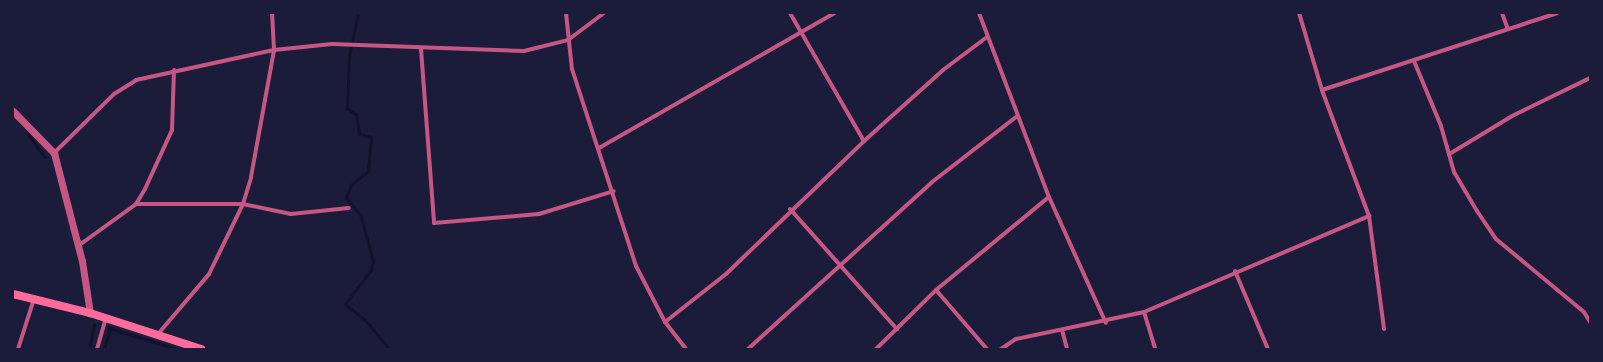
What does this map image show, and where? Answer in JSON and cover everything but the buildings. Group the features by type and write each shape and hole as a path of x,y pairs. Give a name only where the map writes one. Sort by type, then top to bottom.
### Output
{"main road":[{"path":"13,294 90,313 158,334 179,346 201,349"}],"street":[{"path":"158,334 210,274 243,204 252,177 274,50 272,13"},
{"path":"566,13 572,69 614,191 636,266 665,322 686,349"},
{"path":"54,153 114,94 136,80 174,70 274,50 332,44 421,49 524,51 568,40 604,13"},
{"path":"790,13 864,141"},
{"path":"599,148 835,13"},
{"path":"979,13 1016,117 1049,197 1106,323"},
{"path":"1299,13 1322,90 1369,216 1384,329"},
{"path":"1502,13 1507,27"},
{"path":"1322,90 1414,61 1507,27 1557,13"},
{"path":"665,322 726,274 790,209 864,141 943,70 987,37"},
{"path":"421,49 434,223 539,214 614,191"},
{"path":"1414,61 1451,153 1460,184 1496,239 1584,312 1590,322"},
{"path":"78,246 136,204 172,130 174,70"},
{"path":"1451,153 1512,116 1590,78"},
{"path":"13,110 54,153 78,246 90,313"},
{"path":"748,349 932,182 1016,117"},
{"path":"876,349 936,290 1049,197"},
{"path":"136,204 243,204 291,214 349,208"},
{"path":"790,209 841,264 897,329"},
{"path":"1001,349 1016,339 1106,323 1144,312 1235,271 1369,216"},
{"path":"1235,271 1268,349"},
{"path":"936,290 987,349"},
{"path":"18,349 34,300"},
{"path":"1144,312 1155,349"},
{"path":"97,349 106,318"},
{"path":"1062,330 1067,349"}],"waterway":[{"path":"358,13 349,56 347,108 356,114 359,134 371,137 368,171 351,185 346,198 360,214 373,261 371,270 345,304 365,320 389,349"},
{"path":"28,134 45,157"},
{"path":"89,349 94,325"},
{"path":"109,328 177,349"},
{"path":"104,349 110,329"}]}
